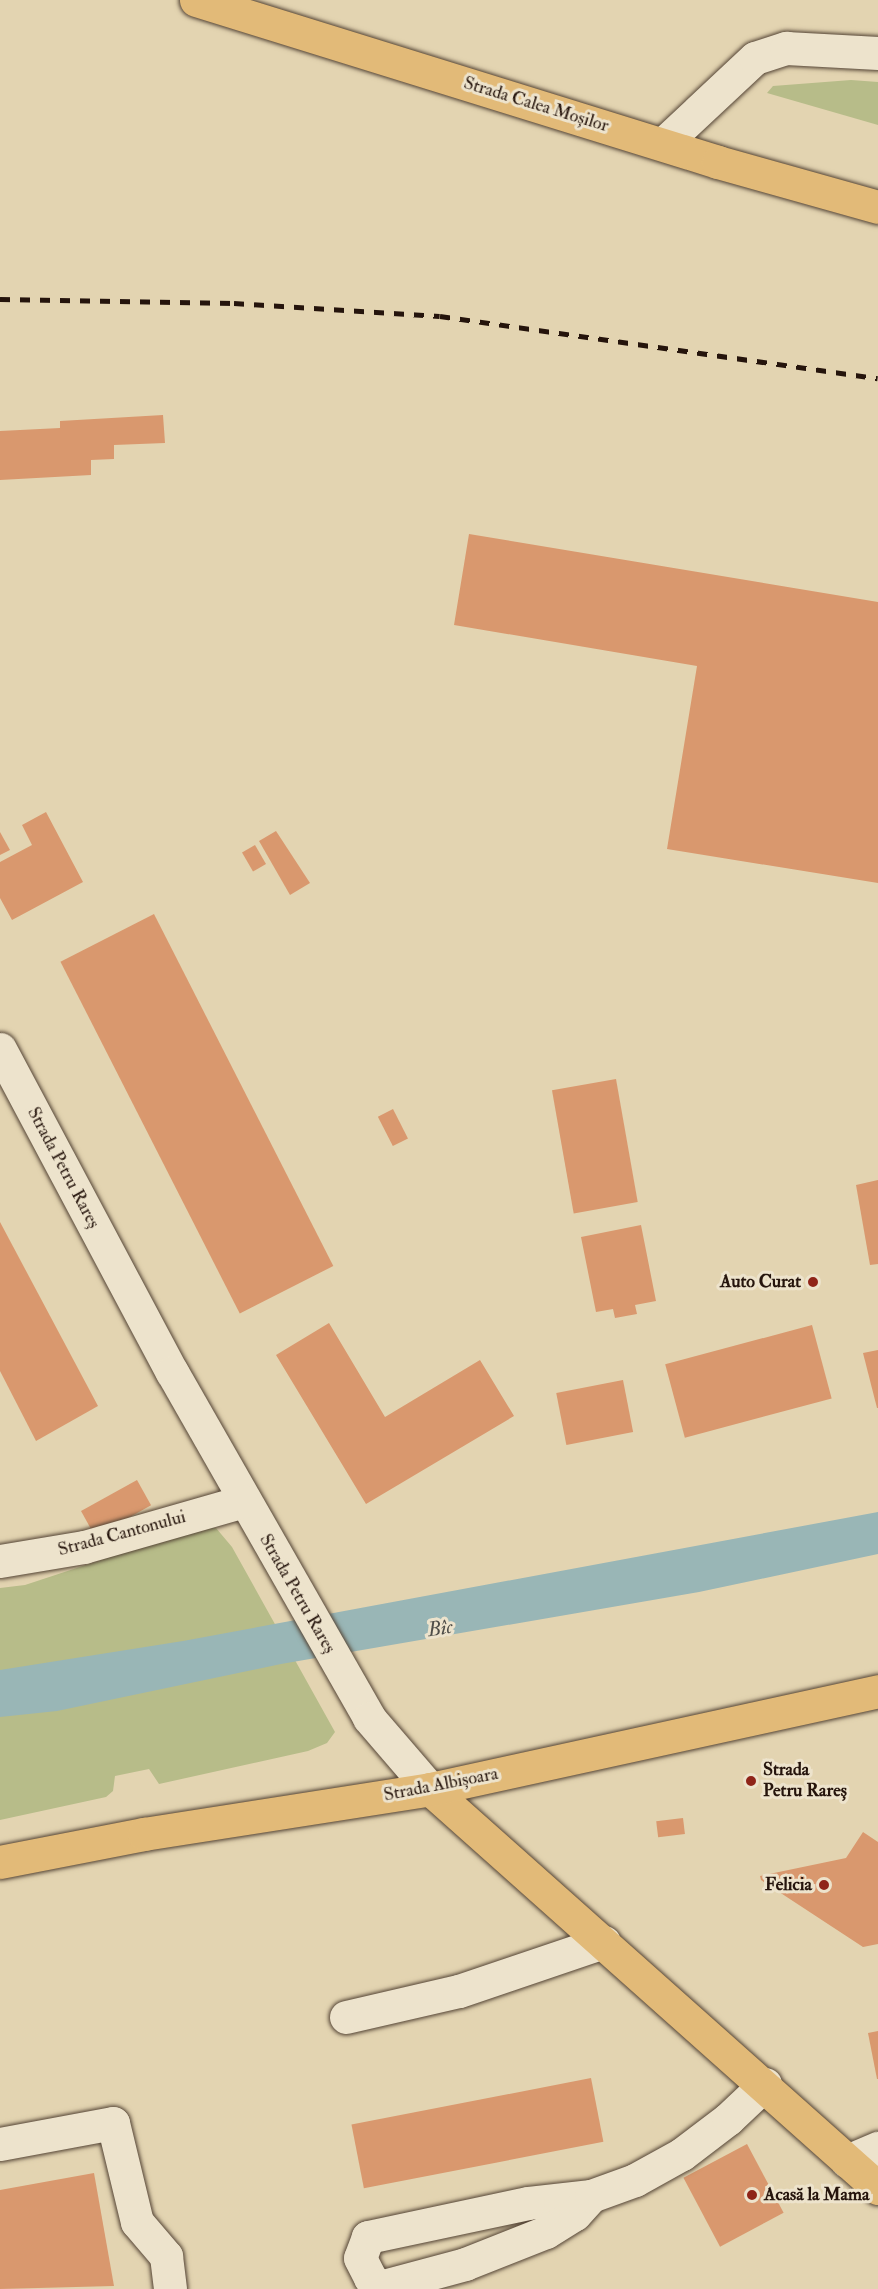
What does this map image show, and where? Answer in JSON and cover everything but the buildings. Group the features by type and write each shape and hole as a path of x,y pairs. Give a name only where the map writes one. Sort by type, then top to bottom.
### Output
{"main road":[{"name":"Strada Calea Moșilor","path":"196,0 663,144 878,207"},
{"name":"Strada Albișoara","path":"0,1862 430,1789 878,1691"},
{"name":"Strada Petru Rareș","path":"430,1789 765,2084 878,2188"}],"street":[{"path":"663,144 755,58 786,48 878,53"},
{"name":"Strada Petru Rareș","path":"0,1049 244,1501 369,1718 430,1789"},
{"name":"Strada Cantonului","path":"0,1562 84,1546 244,1501"},
{"path":"346,2017 459,1991 604,1942"},
{"path":"591,2196 575,2214 546,2232 408,2281 380,2287 370,2278 360,2258 368,2237 528,2203 591,2196 635,2180 682,2154 728,2119 765,2084"},
{"path":"0,2144 113,2123 137,2222 166,2256 170,2289"},
{"path":"848,2162 878,2148"}],"green space":[{"path":"851,80 878,82 878,125 767,93 773,86"},
{"path":"198,1528 216,1528 232,1547 335,1732 327,1743 308,1751 159,1784 149,1769 115,1776 113,1791 106,1797 0,1820 0,1588 25,1585"}],"water":[{"name":"Bîc","path":"878,1512 878,1554 699,1592 281,1664 57,1711 0,1717 0,1670 183,1641"}],"railway":[{"path":"0,299 234,303 440,316 878,378"}],"place":[{"name":"Auto Curat","path":"813,1282"},
{"name":"Strada Petru Rareș","path":"751,1781"},
{"name":"Felicia","path":"824,1885"},
{"name":"Acasă la Mama","path":"752,2195"}]}
